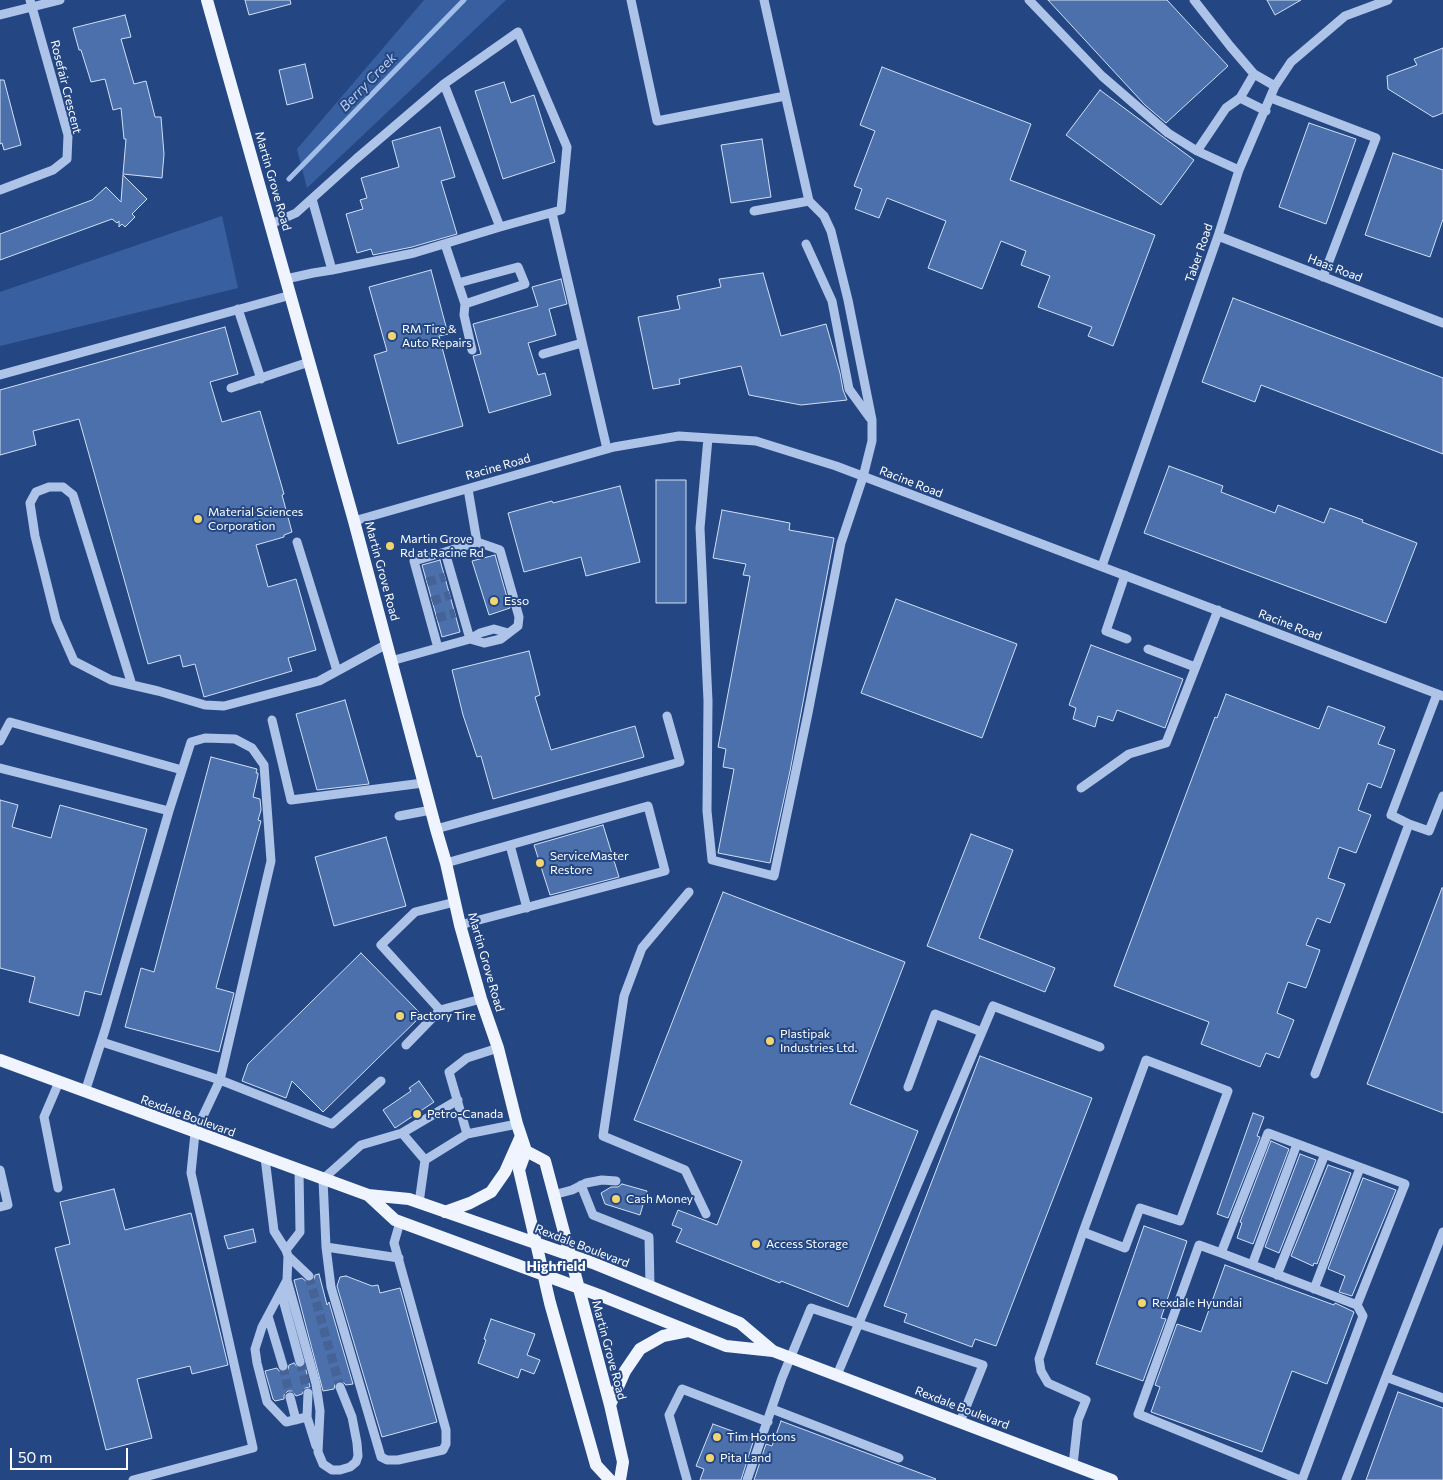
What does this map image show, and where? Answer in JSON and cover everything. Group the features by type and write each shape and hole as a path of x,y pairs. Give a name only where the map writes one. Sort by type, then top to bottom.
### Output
{"main road":[{"name":"Martin Grove Road","path":"207,0 354,521 446,863 460,925 481,999 498,1048 519,1130 526,1151 544,1161 610,1405 623,1462 620,1480"},
{"name":"Rexdale Boulevard","path":"0,1060 368,1195 409,1199 569,1254 740,1322 773,1351"},
{"path":"445,1212 470,1203 491,1192 505,1172 519,1130"},
{"path":"526,1151 519,1170 550,1303 596,1465 610,1480"},
{"name":"Rexdale Boulevard","path":"368,1195 395,1220 400,1222 578,1287 726,1346 773,1351 1112,1480"},
{"path":"610,1405 625,1371 640,1349 663,1336 688,1331"}],"street":[{"path":"0,15 31,4 60,0"},
{"path":"631,0 657,121 785,96"},
{"path":"708,438 700,528 708,700 707,810 712,860 774,876 841,543 863,477 872,441 872,420 848,300 831,232 824,216 809,201 764,0"},
{"path":"1029,0 1102,76 1168,133 1197,151 1239,170"},
{"path":"1194,0 1254,74 1275,86"},
{"name":"Taber Road","path":"1102,566 1218,236 1239,170 1275,86 1290,62 1345,16 1388,0"},
{"name":"Rosefair Crescent","path":"0,190 53,170 67,159 68,135 31,4"},
{"path":"271,224 296,213 360,155 444,84 518,32 567,147 561,210 414,253 286,279"},
{"path":"1197,151 1226,108 1240,98 1254,74"},
{"path":"444,84 500,227"},
{"path":"1240,98 1266,110"},
{"path":"1271,98 1376,138 1323,277"},
{"path":"312,199 332,270"},
{"path":"754,211 809,201"},
{"path":"552,213 607,449"},
{"name":"Haas Road","path":"1218,236 1443,323"},
{"path":"445,244 465,304 464,315 472,350"},
{"path":"806,244 832,301 849,389 872,420"},
{"path":"458,283 518,267 526,284 465,304"},
{"path":"0,375 291,295"},
{"path":"238,310 260,379"},
{"path":"543,354 582,343"},
{"path":"231,388 309,362"},
{"name":"Racine Road","path":"354,521 607,449 679,436 756,441 836,466 1440,695"},
{"path":"132,685 73,495 63,487 49,487 36,492 30,503 35,536 56,620 74,661 111,680 132,685 158,690 205,705 224,706 319,682 387,644"},
{"path":"468,488 477,542"},
{"path":"297,542 337,671"},
{"path":"391,662 470,640 484,643 501,639 518,626 519,617 500,550 477,542 414,561 424,583 434,620 438,648"},
{"path":"445,552 448,576 458,612 470,640"},
{"path":"1125,575 1106,631 1127,639"},
{"path":"1081,788 1129,754 1166,743 1218,610"},
{"path":"1148,649 1196,667"},
{"path":"1440,695 1391,815 1429,831 1443,796"},
{"path":"436,829 680,762 667,716"},
{"path":"272,720 291,800 424,783"},
{"path":"0,741 10,722 182,770"},
{"path":"85,1092 102,1042 191,742 205,738 235,739 252,748 264,765 272,861 220,1080 196,1133 190,1173 253,1448 133,1480"},
{"path":"0,768 169,811"},
{"path":"446,863 648,806 665,870 460,925"},
{"path":"399,816 431,810"},
{"path":"1315,1074 1409,824"},
{"path":"510,845 527,908"},
{"path":"689,892 642,948 624,996 603,1136 684,1170 706,1214"},
{"path":"440,1010 381,945 415,912 455,902"},
{"path":"406,1045 440,1010 481,999"},
{"path":"837,1375 993,1006 1100,1047"},
{"path":"908,1087 935,1014 982,1032"},
{"path":"102,1042 220,1080 332,1124 380,1082"},
{"path":"468,1134 449,1072 468,1058 498,1048"},
{"path":"1074,1465 1078,1420 1086,1400 1048,1383 1041,1371 1039,1359 1083,1232 1146,1060 1228,1091 1180,1221 1140,1208 1125,1248 1083,1232"},
{"path":"58,1188 44,1117 59,1082"},
{"path":"400,1222 394,1243 446,1430 446,1444 443,1450 398,1460 387,1460 381,1457 331,1287 326,1247 323,1179 361,1145 402,1133 458,1100"},
{"path":"425,1160 468,1134 519,1130"},
{"path":"402,1133 425,1160 420,1203"},
{"path":"1222,1253 1268,1133 1405,1184 1357,1305"},
{"path":"1252,1265 1297,1144"},
{"path":"1277,1275 1325,1154"},
{"path":"265,1158 274,1231 287,1253 310,1276"},
{"path":"1314,1289 1360,1168"},
{"path":"0,1170 8,1205 0,1207"},
{"path":"299,1170 300,1232 287,1253 287,1280 316,1384 320,1411 318,1452"},
{"path":"553,1195 572,1190 586,1183 602,1180 616,1181"},
{"path":"581,1185 594,1215 649,1237 650,1287"},
{"path":"1346,1480 1443,1232"},
{"path":"1199,1245 1222,1253 1357,1305 1363,1316 1301,1480 1138,1414 1199,1245"},
{"path":"326,1247 399,1258"},
{"path":"287,1280 262,1327 255,1349 257,1363 267,1402 286,1422 307,1417"},
{"path":"280,1292 300,1362"},
{"path":"747,1480 782,1378 811,1308 983,1365 960,1422"},
{"path":"268,1316 282,1366"},
{"path":"1386,1377 1443,1398"},
{"path":"308,1393 307,1417 318,1452 323,1464 332,1470 340,1470 350,1467 356,1462 358,1456 352,1417 340,1387"},
{"path":"687,1480 669,1415 682,1389 768,1422"},
{"path":"290,1398 296,1420"},
{"path":"772,1409 899,1458"}],"shaded area":[{"path":"424,0 506,0 307,188 297,149"},
{"path":"222,216 238,288 0,346 0,292"}],"building":[{"path":"245,0 290,0 291,4 249,15"},
{"path":"1048,0 1167,0 1228,66 1166,123 1145,105"},
{"path":"1267,0 1301,0 1275,15"},
{"path":"125,15 131,37 121,39 134,84 146,81 155,117 161,117 164,154 162,178 123,174 126,139 124,139 121,108 113,110 105,79 91,82 73,28"},
{"path":"1443,48 1443,113 1433,117 1388,89 1387,76 1417,65 1414,59"},
{"path":"305,64 313,98 287,105 279,70"},
{"path":"882,67 1031,124 1010,180 1155,235 1113,346 1088,336 1092,327 1038,307 1050,276 1021,265 1026,251 1001,241 982,289 928,268 946,221 887,198 879,218 855,209 862,189 854,186 875,131 860,125"},
{"path":"0,80 4,80 21,145 4,150 2,143 0,144"},
{"path":"504,82 511,103 534,95 555,162 503,179 475,91"},
{"path":"1100,90 1194,160 1161,205 1066,135"},
{"path":"1309,123 1356,139 1326,224 1279,207"},
{"path":"440,127 455,177 441,181 457,234 412,247 373,255 371,249 357,253 346,214 363,209 360,200 367,198 361,178 399,167 392,141"},
{"path":"762,139 771,197 731,203 721,145"},
{"path":"1393,153 1443,170 1443,219 1430,257 1365,235"},
{"path":"123,175 147,199 132,214 135,217 125,227 122,224 119,227 119,221 117,223 112,219 0,260 0,234 92,200 106,187 121,202"},
{"path":"431,270 448,334 439,336 463,426 398,444 374,355 387,351 369,287"},
{"path":"763,273 781,336 826,324 847,400 801,405 749,395 741,366 679,379 680,384 653,389 638,317 680,309 677,296 721,287 719,279"},
{"path":"561,279 567,304 549,309 556,335 528,343 538,375 545,373 551,395 489,413 473,356 481,354 473,324 538,306 532,287"},
{"path":"1233,298 1443,378 1443,454 1261,385 1255,402 1202,382"},
{"name":"Material Sciences Corporation","path":"225,327 238,374 210,382 222,422 260,411 284,494 282,495 292,532 284,535 284,537 256,545 268,587 296,579 316,650 288,658 292,671 204,697 195,664 183,667 180,655 148,664 79,419 33,431 36,445 0,455 0,390"},
{"path":"1169,466 1223,486 1221,492 1275,513 1278,505 1324,523 1330,508 1417,543 1386,623 1144,533"},
{"path":"656,480 686,480 686,603 656,603"},
{"path":"620,486 640,562 586,576 581,557 524,572 508,513"},
{"path":"722,510 790,523 789,530 834,538 790,771 770,863 718,853 734,769 723,767 726,749 718,747 750,576 743,575 746,564 713,558"},
{"path":"495,555 510,608 489,615 472,561"},
{"path":"440,560 460,632 442,637 422,565"},
{"path":"896,599 1017,644 982,738 861,693"},
{"path":"1091,645 1183,679 1165,728 1117,710 1113,721 1098,716 1095,727 1073,719 1076,708 1069,705"},
{"path":"529,651 540,695 535,697 551,750 635,726 644,757 493,799 481,756 477,757 463,715 452,670"},
{"path":"1226,694 1319,729 1328,706 1385,727 1378,744 1395,750 1381,788 1368,783 1358,810 1371,815 1356,853 1339,847 1328,878 1345,884 1330,923 1317,918 1306,945 1320,950 1306,988 1288,982 1277,1013 1294,1020 1279,1058 1266,1053 1260,1067 1201,1044 1209,1022 1114,986 1215,717 1217,718"},
{"path":"345,700 369,784 317,790 296,714"},
{"path":"211,757 257,769 256,773 258,775 253,797 260,799 261,810 258,820 261,821 216,988 234,993 219,1052 125,1027 141,968 154,972"},
{"path":"0,800 18,805 12,827 51,838 60,805 147,829 101,995 85,991 79,1016 29,1002 35,977 0,968"},
{"path":"603,825 619,877 550,895 534,845"},
{"path":"971,834 1013,850 979,938 1055,968 1045,992 927,946"},
{"path":"386,837 406,906 334,926 315,857"},
{"path":"1443,888 1443,1113 1367,1084"},
{"name":"Plastipak Industries Ltd.","path":"723,892 905,962 850,1104 918,1131 848,1307 781,1281 780,1283 676,1242 682,1229 672,1225 678,1210 717,1225 742,1161 634,1120"},
{"path":"361,953 422,1015 323,1112 292,1081 286,1098 242,1081 248,1064"},
{"path":"980,1056 1092,1098 996,1346 975,1339 972,1347 904,1322 907,1314 884,1306"},
{"path":"419,1081 434,1102 395,1128 383,1110 411,1091 409,1088"},
{"path":"1253,1113 1264,1117 1257,1136 1260,1137 1228,1218 1217,1214"},
{"path":"1271,1141 1289,1149 1253,1244 1237,1238 1242,1223 1240,1222"},
{"path":"1300,1154 1316,1160 1279,1253 1265,1247"},
{"path":"1328,1165 1351,1173 1317,1264 1314,1263 1313,1266 1291,1256"},
{"path":"1363,1178 1396,1190 1352,1296 1339,1292 1345,1276 1328,1269"},
{"path":"622,1184 647,1191 640,1215 605,1204 601,1193 611,1187 618,1187"},
{"path":"114,1189 125,1230 191,1213 228,1365 192,1374 190,1366 137,1379 152,1438 106,1450 55,1248 70,1244 60,1202"},
{"name":"Rexdale Hyundai","path":"1144,1226 1187,1241 1161,1318 1166,1319 1143,1381 1096,1364"},
{"path":"253,1229 256,1242 228,1249 224,1236"},
{"path":"1225,1265 1334,1305 1335,1303 1354,1312 1327,1384 1292,1371 1262,1452 1151,1412 1160,1387 1155,1385 1177,1324 1201,1332"},
{"path":"319,1274 327,1305 329,1302 353,1384 346,1385 338,1381 334,1389 323,1391 294,1280 302,1278 310,1282 314,1280 315,1275"},
{"path":"346,1276 372,1286 378,1285 380,1293 400,1288 437,1422 382,1437 337,1286 340,1277"},
{"path":"491,1319 535,1334 527,1355 540,1360 534,1374 521,1369 518,1378 478,1363"},
{"path":"294,1363 298,1368 305,1366 310,1387 305,1388 302,1394 296,1396 292,1391 288,1391 284,1395 284,1399 275,1401 265,1371 277,1368 279,1371 284,1372 288,1370 289,1365"},
{"path":"1398,1392 1443,1408 1443,1480 1366,1480"},
{"path":"781,1421 936,1479 754,1480 766,1444 772,1446"},
{"path":"713,1424 754,1439 741,1480 700,1480 704,1469 696,1466"}],"waterway":[{"name":"Berry Creek","path":"289,179 464,0"}],"tunnel":[{"path":"427,582 445,577"},
{"path":"432,601 450,595"},
{"path":"437,618 455,613"},
{"path":"309,1276 340,1387"},
{"path":"300,1362 308,1393"},
{"path":"283,1366 290,1397"}],"place":[{"name":"RM Tire & Auto Repairs","path":"392,336"},
{"name":"Material Sciences Corporation","path":"198,519"},
{"name":"Martin Grove Rd at Racine Rd","path":"390,546"},
{"name":"Esso","path":"494,601"},
{"name":"ServiceMaster Restore","path":"540,863"},
{"name":"Factory Tire","path":"400,1016"},
{"name":"Plastipak Industries Ltd.","path":"770,1041"},
{"name":"Petro-Canada","path":"417,1114"},
{"name":"Cash Money","path":"616,1199"},
{"name":"Access Storage","path":"756,1244"},
{"name":"Rexdale Hyundai","path":"1142,1303"},
{"name":"Tim Hortons","path":"717,1437"},
{"name":"Pita Land","path":"710,1458"}],"district":[{"name":"Highfield","path":"556,1266"}]}
